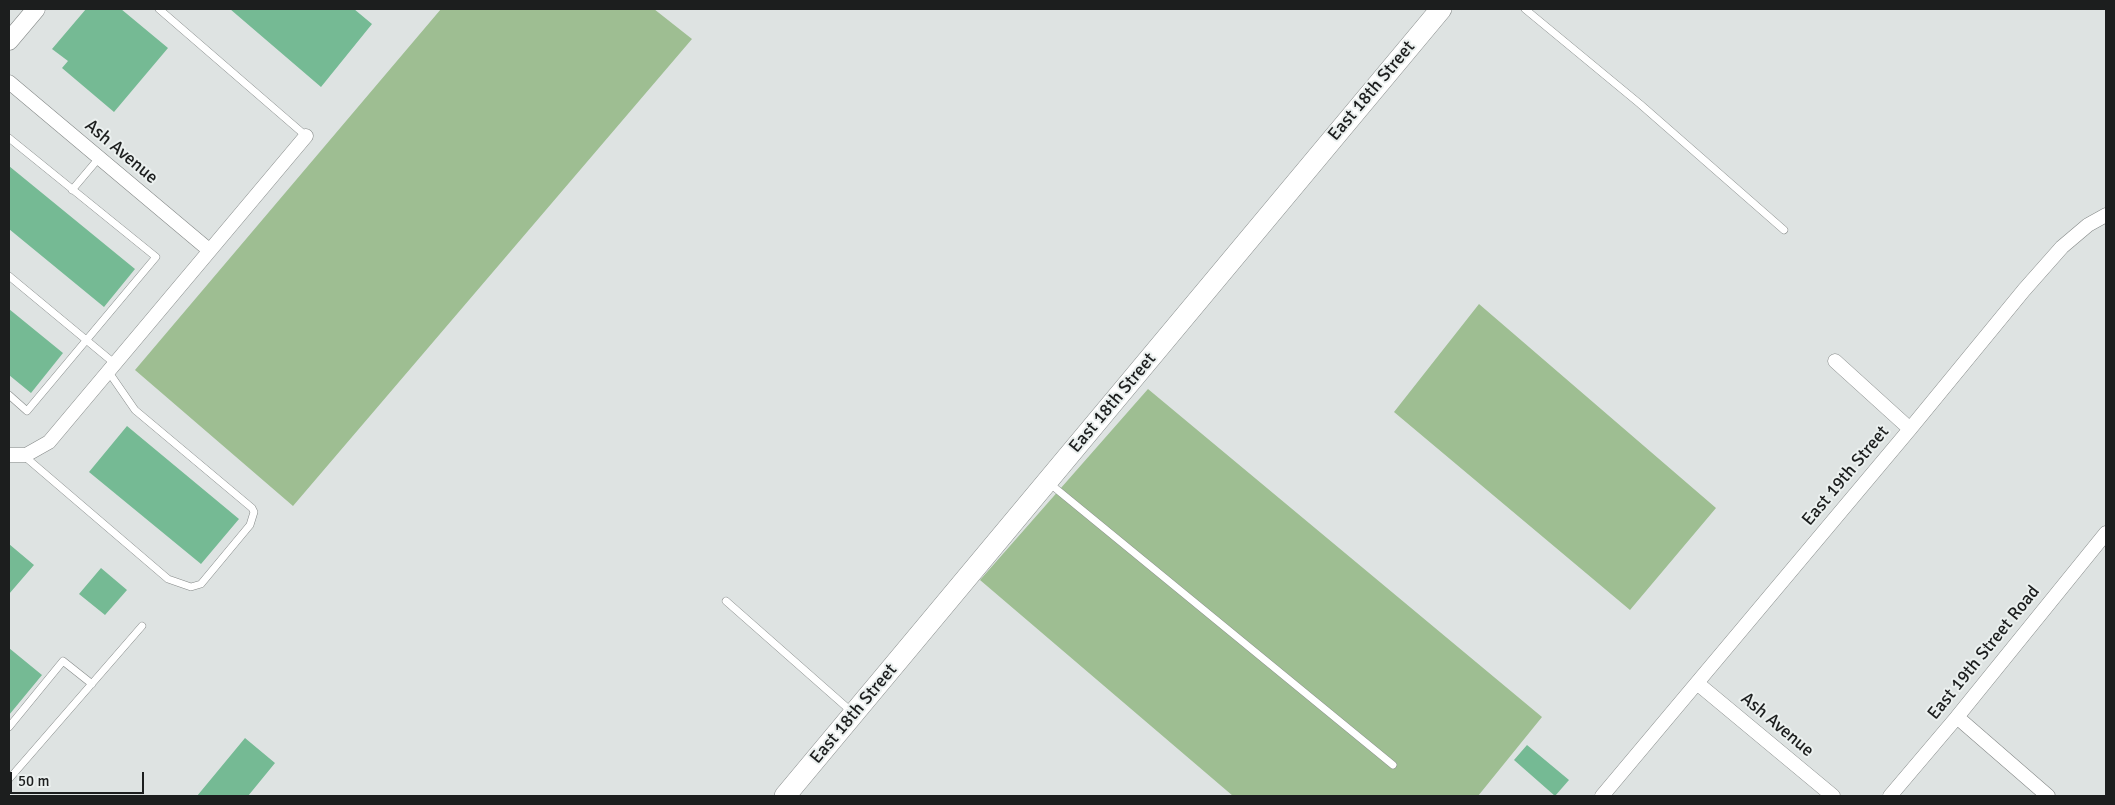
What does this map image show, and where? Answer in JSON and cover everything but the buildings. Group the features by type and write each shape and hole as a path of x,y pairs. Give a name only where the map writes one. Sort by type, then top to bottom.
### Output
{"main road":[{"name":"East 18th Street","path":"785,796 1441,9"}],"street":[{"path":"9,41 36,9"},
{"name":"Ash Avenue","path":"9,82 209,250"},
{"path":"15,455 26,455 49,442 306,136"},
{"name":"East 19th Street","path":"1602,796 2024,290 2088,225 2106,215"},
{"path":"1835,361 1910,429"},
{"name":"East 19th Street Road","path":"1890,796 1957,717 2106,533"},
{"name":"Ash Avenue","path":"1697,683 1832,796"},
{"path":"1957,717 2048,796"}],"lane":[{"path":"159,9 306,136"},
{"path":"1525,9 1640,104 1784,230"},
{"path":"9,138 156,257 27,411 9,396"},
{"path":"72,190 100,158"},
{"path":"9,276 86,340 111,367 135,410 252,508 254,512 250,525 201,584 191,587 168,579 15,455"},
{"path":"1047,482 1393,765"},
{"path":"726,601 854,714"},
{"path":"9,780 142,626"},
{"path":"9,727 63,661 92,684"}],"green space":[{"path":"441,9 654,9 692,39 293,506 135,370"},
{"path":"1479,304 1716,508 1630,610 1394,412"},
{"path":"1148,389 1542,717 1478,796 1233,796 980,580"}]}
